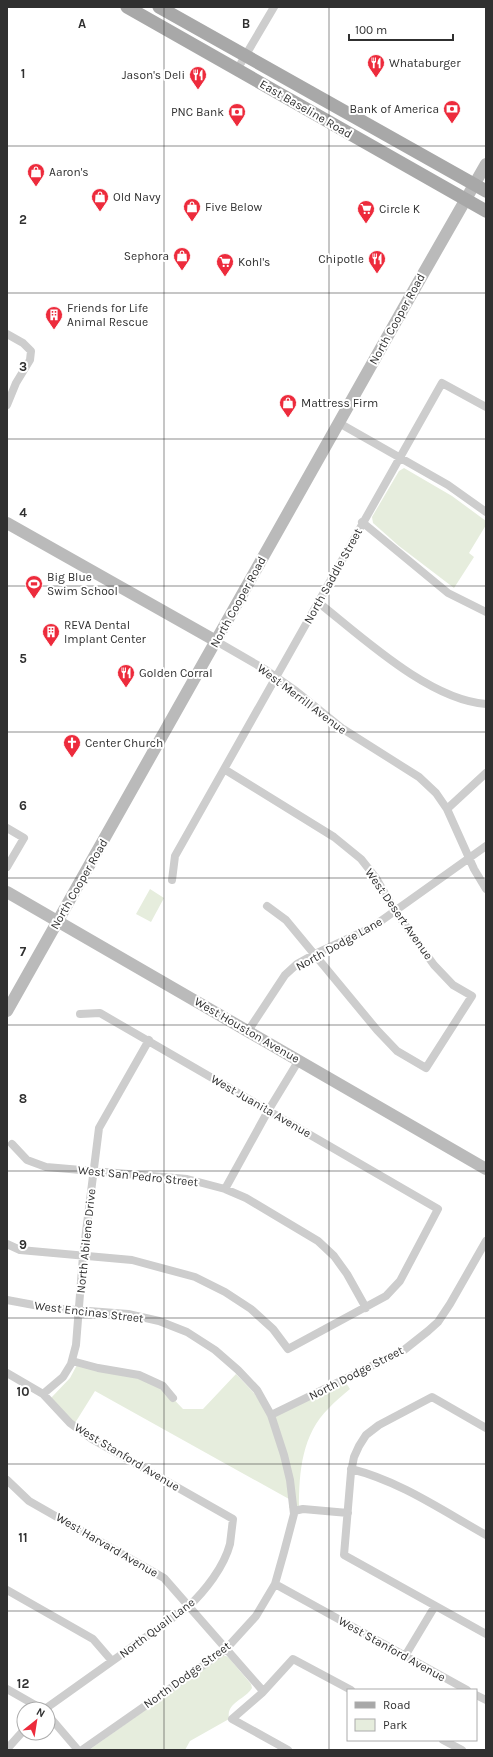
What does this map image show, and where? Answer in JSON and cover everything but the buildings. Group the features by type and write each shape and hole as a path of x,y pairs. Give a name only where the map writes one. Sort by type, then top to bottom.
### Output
{"main road":[{"name":"East Baseline Road","path":"127,7 469,192 486,190"},
{"path":"144,7 160,15 173,15"},
{"name":"East Baseline Road","path":"159,7 243,60 469,192 486,211"},
{"name":"North Cooper Road","path":"7,1011 486,164"},
{"name":"West Merrill Avenue","path":"7,523 216,641"},
{"name":"West Houston Avenue","path":"7,892 486,1169"}],"street":[{"path":"243,60 274,7"},
{"path":"7,334 23,343 31,351 30,360 16,384 7,405"},
{"name":"North Saddle Street","path":"172,880 175,856 277,678 362,522 442,383 486,407"},
{"path":"339,423 448,485 486,512"},
{"path":"362,522 448,593 486,612"},
{"path":"319,602 398,666 448,695 474,703 486,704"},
{"name":"West Merrill Avenue","path":"216,641 277,678 343,729 419,777 436,793 447,809 469,859 486,889"},
{"name":"West Desert Avenue","path":"224,769 334,837 361,859 376,878 395,911 434,965 453,985 472,996 426,1068 397,1051 377,1030 315,954"},
{"path":"447,809 486,773"},
{"path":"7,828 24,838 7,868"},
{"name":"North Dodge Lane","path":"248,1031 285,975 297,964 371,928 486,846"},
{"path":"267,906 286,920 315,954"},
{"name":"West Juanita Avenue","path":"80,1014 100,1013 149,1040 268,1111 438,1209 400,1281 386,1296 366,1308"},
{"name":"North Abilene Drive","path":"43,1394 63,1377 72,1361 76,1345 83,1256 99,1128 149,1040"},
{"path":"225,1189 268,1111 299,1060"},
{"name":"West San Pedro Street","path":"12,1144 27,1160 46,1167 187,1179 225,1189 246,1198 318,1241 334,1256 347,1274 366,1308"},
{"name":"North Dodge Street","path":"271,1415 404,1350 428,1331 438,1322 450,1304 486,1241"},
{"path":"7,1244 20,1250 132,1260 196,1277 225,1292 251,1309 273,1329 288,1348 366,1308"},
{"name":"West Encinas Street","path":"7,1300 50,1308 128,1314 159,1322 186,1332 215,1350 238,1370 257,1390 271,1415 284,1455 290,1480 294,1511 274,1584"},
{"path":"72,1361 98,1368 139,1375 163,1386 173,1398"},
{"name":"West Stanford Avenue","path":"7,1374 43,1394 70,1424 92,1439 233,1519"},
{"path":"486,1428 432,1397 379,1425 366,1435 354,1457 344,1555 486,1634"},
{"path":"352,1469 372,1474 392,1482 486,1535"},
{"name":"West Harvard Avenue","path":"7,1480 29,1501 164,1578 263,1691"},
{"path":"294,1511 303,1509 348,1514"},
{"name":"North Quail Lane","path":"55,1701 189,1606 205,1590 218,1570 229,1545 233,1519"},
{"name":"North Dodge Street","path":"82,1750 226,1648 256,1616 274,1584"},
{"name":"West Stanford Avenue","path":"274,1584 466,1689"},
{"path":"7,1590 93,1639 112,1661"},
{"path":"405,1656 435,1606"},
{"path":"288,1750 232,1719 263,1691 293,1659 349,1689"},
{"path":"7,1689 29,1701"},
{"path":"477,1696 486,1700"},
{"path":"56,1724 78,1750"},
{"path":"7,1749 16,1739"},
{"path":"445,1741 462,1750"}],"green space":[{"path":"404,468 452,496 486,521 486,525 469,553 474,557 454,588 399,546 373,523 372,517 399,471"},
{"path":"150,889 164,898 151,922 136,914"},
{"path":"77,1365 141,1378 164,1389 183,1409 203,1409 236,1374 254,1393 268,1414 342,1377 350,1389 331,1405 320,1418 313,1430 301,1467 299,1507 289,1508 289,1499 95,1391 75,1423 51,1398 70,1378"},
{"path":"221,1656 226,1656 229,1658 251,1684 252,1688 230,1709 229,1719 190,1741 185,1750 89,1750"}],"place":[{"name":"Whataburger","path":"376,78"},
{"name":"Jason's Deli","path":"198,90"},
{"name":"Bank of America","path":"452,124"},
{"name":"PNC Bank","path":"237,127"},
{"name":"Aaron's","path":"36,187"},
{"name":"Old Navy","path":"100,212"},
{"name":"Five Below","path":"192,222"},
{"name":"Circle K","path":"366,224"},
{"name":"Sephora","path":"182,271"},
{"name":"Chipotle","path":"377,274"},
{"name":"Kohl's","path":"225,277"},
{"name":"Friends for Life Animal Rescue","path":"54,330"},
{"name":"Mattress Firm","path":"288,418"},
{"name":"Big Blue Swim School","path":"34,599"},
{"name":"REVA Dental Implant Center","path":"51,647"},
{"name":"Golden Corral","path":"126,688"},
{"name":"Center Church","path":"72,758"}]}
